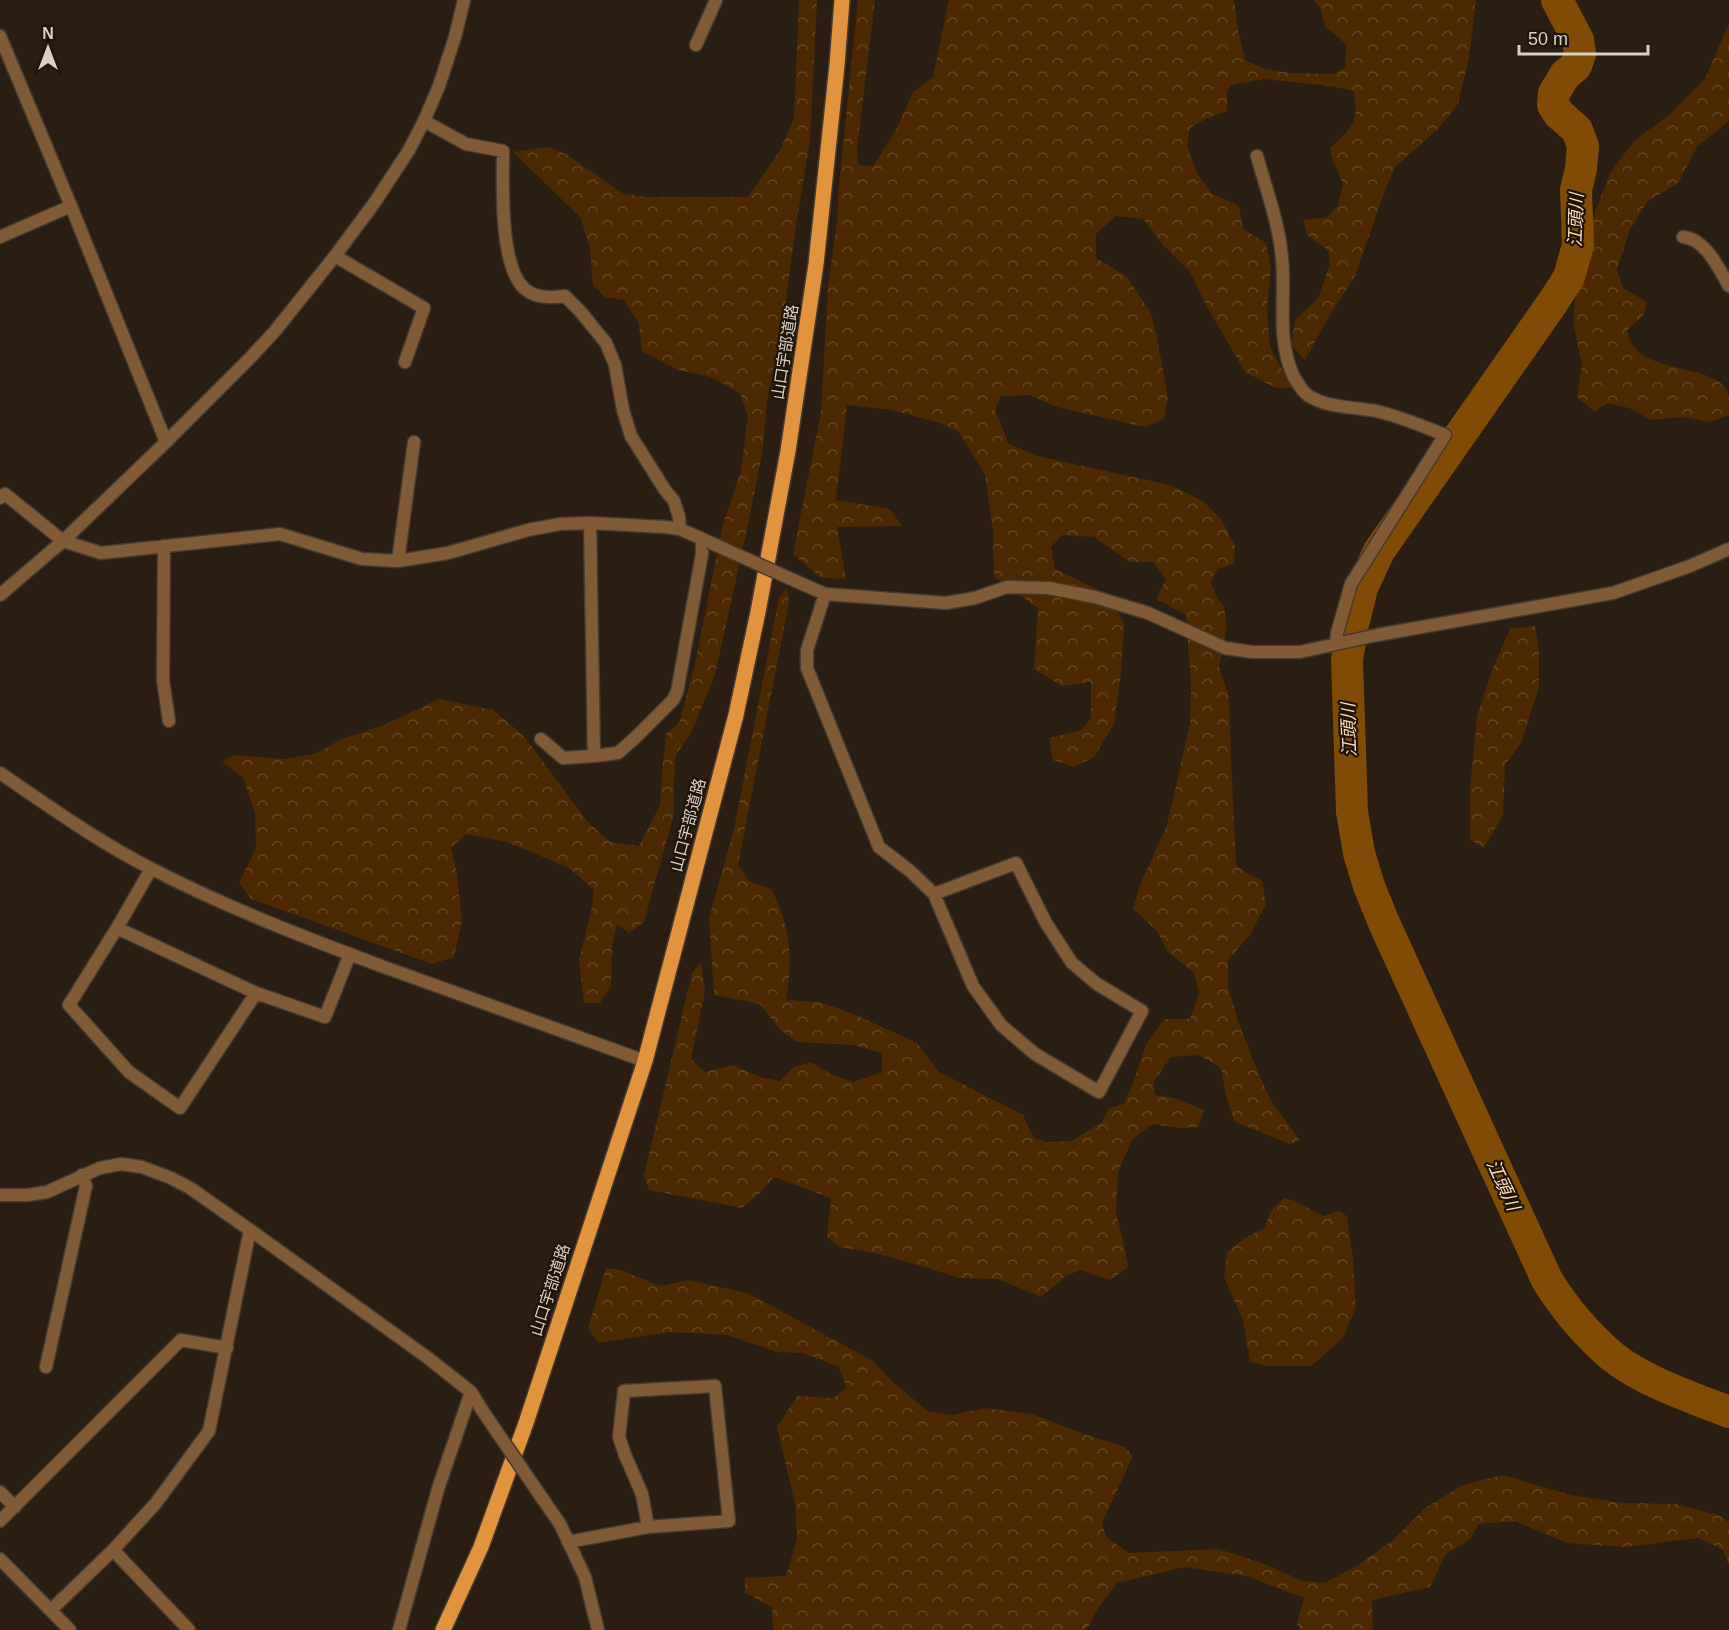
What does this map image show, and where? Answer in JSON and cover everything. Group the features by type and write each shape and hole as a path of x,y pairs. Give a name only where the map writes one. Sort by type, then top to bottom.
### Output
{"main road":[{"name":"山口宇部道路","path":"444,1630 481,1546 526,1423 645,1061 736,715 788,451 816,264 842,0"}],"street":[{"path":"0,595 63,541 250,358 275,331 335,256 375,202 409,150 424,122 455,38 464,0"},
{"path":"696,45 716,0"},
{"path":"0,36 166,442"},
{"path":"424,122 466,144 504,151 504,216 511,265 517,280 527,291 548,298 565,296 587,318 606,343 615,365 623,410 631,436 674,501 680,530"},
{"path":"1257,156 1281,250 1282,333 1287,361 1297,383 1308,396 1326,404 1377,412 1412,422 1444,435 1351,584 1337,633 1338,643"},
{"path":"0,237 71,206"},
{"path":"1683,237 1692,238 1705,249 1729,286"},
{"path":"335,256 424,308 405,362"},
{"path":"398,561 414,442"},
{"path":"0,498 5,494 63,541 101,553 280,534 362,559 398,561 448,553 528,530 560,524 590,523 665,527 680,530 825,594 946,603 975,598 1007,587 1048,588 1095,597 1148,614 1225,648 1252,652 1300,652 1359,639 1613,593 1728,552"},
{"path":"590,523 594,756"},
{"path":"541,739 563,758 618,753 673,700 677,692 706,541"},
{"path":"164,546 163,680 170,721"},
{"path":"825,594 807,650 807,668 879,847 910,871 934,894 973,986 1001,1025 1035,1054 1099,1092 1142,1011 1097,984 1072,963 1046,923 1016,863 934,894"},
{"path":"0,773 68,820 151,869 264,921 645,1061"},
{"path":"151,869 69,1005 129,1072 180,1108 256,993"},
{"path":"117,928 256,993 325,1017 350,954"},
{"path":"0,1195 46,1192 100,1167 121,1164 142,1167 171,1178 250,1230 428,1358 471,1392 560,1524 585,1577 598,1630"},
{"path":"46,1367 86,1186 82,1175"},
{"path":"51,1610 113,1550 156,1503 209,1431 250,1230"},
{"path":"0,1521 181,1340 227,1348"},
{"path":"568,1542 648,1527 729,1521 715,1386 624,1391 619,1437 624,1455 642,1494 648,1527"},
{"path":"399,1630 438,1489 471,1392"},
{"path":"0,1491 15,1507"},
{"path":"113,1550 189,1630"},
{"path":"0,1559 70,1630"}],"green space":[{"path":"799,0 817,0 810,141 784,314 767,402 763,449 715,675 691,733 676,755 674,814 644,922 629,933 617,924 612,945 611,986 600,1003 584,1003 579,959 594,890 569,868 507,842 466,834 451,848 457,874 462,921 454,957 432,964 251,899 239,883 256,848 255,813 243,778 222,762 234,755 284,759 314,754 342,739 384,725 439,699 493,710 524,736 587,821 610,842 639,846 660,805 666,734 679,723 695,664 723,524 741,471 748,416 740,393 711,377 678,370 642,351 639,324 624,300 605,297 593,285 590,249 581,218 513,152 548,147 566,154 624,194 646,197 748,197 781,149 794,117"},
{"path":"858,0 875,0 857,149 858,165 873,166 896,130 913,92 933,77 949,0 1234,0 1245,60 1265,69 1290,73 1334,74 1345,67 1347,45 1325,26 1320,8 1314,0 1476,0 1469,58 1458,104 1439,128 1395,167 1355,276 1305,360 1291,344 1295,320 1318,298 1330,264 1328,250 1307,235 1303,220 1327,217 1338,206 1343,184 1330,148 1349,130 1355,117 1353,91 1331,86 1263,79 1231,85 1227,91 1227,111 1205,119 1190,128 1187,146 1197,173 1211,193 1239,206 1243,229 1266,243 1271,269 1267,308 1270,347 1292,388 1276,388 1245,372 1206,305 1190,272 1163,245 1143,219 1116,216 1096,234 1096,258 1126,276 1151,313 1168,397 1164,419 1145,427 1057,407 1029,395 1001,396 995,410 1009,444 1037,456 1170,485 1203,501 1221,519 1235,546 1234,564 1218,569 1211,582 1224,607 1227,626 1219,667 1229,696 1236,865 1262,881 1266,904 1250,935 1228,960 1228,987 1239,1023 1270,1099 1300,1141 1290,1144 1235,1122 1226,1097 1221,1068 1199,1055 1171,1057 1154,1081 1155,1095 1174,1098 1204,1110 1198,1127 1179,1128 1152,1124 1132,1140 1118,1172 1116,1213 1128,1267 1110,1280 1080,1270 1066,1276 1041,1297 998,1279 959,1278 875,1253 839,1247 827,1237 831,1198 774,1177 742,1208 649,1190 644,1175 692,973 701,962 705,991 691,1059 705,1072 733,1065 760,1077 780,1081 794,1067 811,1062 833,1075 853,1082 882,1072 882,1053 853,1045 797,1042 780,1030 760,1004 714,995 709,918 734,829 779,597 787,588 789,602 738,865 749,881 771,889 783,916 790,956 786,1000 820,1002 856,1015 917,1043 938,1071 1023,1115 1033,1137 1046,1142 1072,1141 1102,1122 1109,1108 1124,1104 1146,1045 1164,1019 1190,1019 1199,993 1194,973 1167,951 1158,932 1133,908 1140,885 1167,825 1190,723 1191,685 1186,615 1156,599 1166,579 1153,562 1130,562 1094,537 1062,535 1051,547 1055,569 1111,596 1124,624 1121,673 1114,724 1094,757 1074,767 1053,760 1049,738 1081,730 1091,718 1091,682 1062,686 1034,669 1038,608 994,577 993,531 985,475 959,432 940,423 891,410 847,405 836,500 890,509 902,526 837,527 846,579 821,578 793,554 821,412 828,286 837,222"},
{"path":"1729,23 1729,121 1697,147 1678,183 1648,201 1630,229 1617,270 1623,288 1647,302 1643,316 1627,330 1633,345 1644,355 1658,362 1707,376 1719,382 1728,392 1729,415 1709,422 1683,417 1651,420 1629,408 1608,403 1594,411 1577,397 1582,365 1573,322 1577,280 1594,215 1610,173 1635,140 1669,115 1705,79"},
{"path":"1535,626 1539,651 1539,687 1521,743 1505,765 1503,815 1484,848 1470,840 1470,788 1477,716 1492,670 1510,629"},
{"path":"1284,1198 1295,1201 1323,1216 1339,1211 1347,1216 1356,1307 1343,1338 1311,1366 1267,1366 1250,1362 1243,1320 1224,1277 1227,1252 1242,1240 1264,1228 1272,1209"},
{"path":"606,1268 621,1270 660,1286 690,1280 750,1294 873,1361 893,1382 929,1412 952,1415 985,1408 1032,1414 1125,1447 1133,1456 1102,1523 1106,1537 1129,1553 1219,1549 1262,1563 1303,1581 1325,1583 1358,1565 1392,1541 1425,1508 1463,1485 1503,1475 1571,1495 1622,1503 1676,1504 1721,1516 1729,1522 1729,1565 1723,1550 1699,1538 1624,1547 1567,1543 1515,1521 1479,1524 1470,1539 1446,1554 1430,1587 1372,1600 1373,1630 1300,1630 1297,1623 1304,1598 1247,1576 1185,1567 1117,1583 1099,1607 1086,1630 773,1630 772,1607 745,1593 745,1578 786,1576 797,1539 795,1503 777,1427 797,1396 833,1398 847,1388 839,1367 803,1353 777,1352 727,1335 670,1332 598,1343 588,1328"}],"waterway":[{"name":"江頭川","path":"1557,0 1578,40 1580,54 1576,66 1565,75 1554,93 1553,105 1559,114 1577,130 1583,146 1576,190 1578,245 1569,277 1379,551 1362,588 1347,660 1352,812 1359,853 1384,923 1547,1280 1561,1301 1594,1340 1625,1366 1684,1395 1729,1412"}]}
